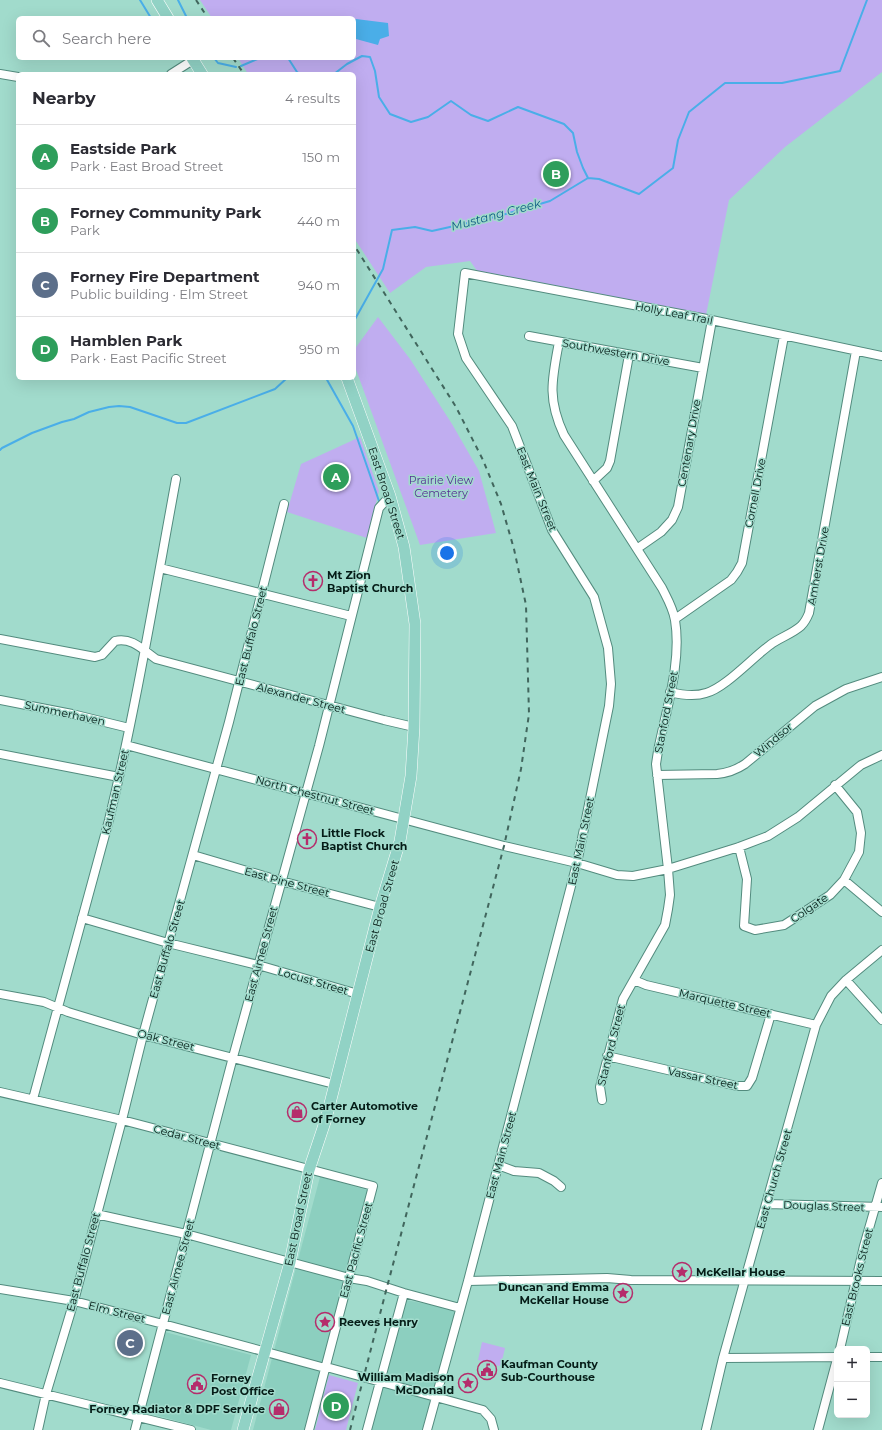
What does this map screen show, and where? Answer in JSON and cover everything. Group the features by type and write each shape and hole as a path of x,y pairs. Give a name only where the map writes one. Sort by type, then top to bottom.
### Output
{"main road":[{"path":"157,0 167,16"},
{"path":"194,60 201,72"},
{"name":"East Broad Street","path":"243,1430 290,1262 309,1170 326,1119 380,907 400,841 411,776 414,727 415,624 404,547 390,496 349,380"}],"street":[{"path":"174,72 192,60"},
{"path":"0,74 16,77"},
{"name":"Holly Leaf Trail","path":"465,273 712,320 856,352 882,356"},
{"name":"East Main Street","path":"426,1430 468,1281 577,864 609,706 611,684 608,648 594,597 552,530 512,426 466,358 458,334 465,273"},
{"name":"Centenary Drive","path":"638,548 661,532 672,520 678,507 712,320"},
{"name":"Southwestern Drive","path":"529,336 703,368"},
{"name":"Cornell Drive","path":"674,619 731,580 742,562 784,336"},
{"name":"Stanford Street","path":"559,342 553,375 552,392 554,410 558,423 564,435 638,548 662,588 669,602 674,619 675,664 658,751 657,775 668,869 670,895 668,909 664,925 623,999 600,1087 602,1100"},
{"name":"Amherst Drive","path":"670,692 685,695 696,695 707,693 719,687 771,645 800,627 806,621 809,613 856,352"},
{"path":"593,481 605,471 610,462 629,355"},
{"name":"Kaufman Street","path":"34,1099 109,820 119,777 130,728 176,480"},
{"name":"East Aimee Street","path":"135,1430 210,1143 329,704 379,508 390,496"},
{"name":"East Buffalo Street","path":"38,1430 46,1394 74,1301 143,1035 240,682 284,504"},
{"path":"160,568 351,616"},
{"name":"Alexander Street","path":"0,639 95,657 102,655 115,641 126,640 137,644 156,659 414,727"},
{"name":"Windsor","path":"657,775 717,774 735,770 745,764 816,706 846,689 882,677"},
{"name":"Summerhaven","path":"0,700 72,714 130,728"},
{"name":"North Chestnut Street","path":"126,745 504,846 617,875 633,876 668,869 739,847 768,836 798,817 861,765 882,755"},
{"path":"0,754 119,777"},
{"name":"Colgate","path":"739,847 747,879 744,926 755,930 784,925 830,895 844,880 859,852 861,833 857,812 835,785"},
{"name":"East Pine Street","path":"193,856 380,907"},
{"path":"844,880 882,912"},
{"name":"Locust Street","path":"82,918 168,943 258,965 358,994"},
{"name":"East Church Street","path":"706,1430 723,1358 744,1280 767,1204 816,1025 831,996 846,980 882,950"},
{"name":"Marquette Street","path":"634,980 646,985 816,1025"},
{"path":"846,980 882,1020"},
{"name":"Oak Street","path":"0,994 44,1002 58,1008 143,1035 334,1084"},
{"name":"Vassar Street","path":"607,1056 737,1086 747,1086 752,1078 771,1014"},
{"name":"Cedar Street","path":"0,1092 122,1120 373,1186"},
{"path":"498,1165 514,1171 538,1173 554,1180 561,1187"},
{"name":"East Brooks Street","path":"841,1346 856,1281 878,1207 882,1183"},
{"name":"East Pacific Street","path":"309,1430 373,1186"},
{"name":"Douglas Street","path":"767,1204 878,1207"},
{"path":"96,1214 186,1234 349,1278 354,1282 404,1293 460,1308"},
{"path":"468,1281 607,1278 631,1280 882,1281"},
{"name":"Elm Street","path":"0,1290 74,1301 325,1368 350,1373 483,1410 491,1419 494,1430"},
{"path":"367,1430 404,1293"},
{"path":"870,1357 882,1357"},
{"path":"723,1358 834,1358"},
{"path":"818,1430 834,1369"},
{"path":"0,1383 191,1430"}],"shaded area":[{"path":"320,1177 367,1190 308,1430 253,1430"},
{"path":"406,1300 456,1310 422,1430 369,1430"},
{"path":"165,1332 251,1355 231,1430 211,1430 144,1412"}],"green space":[{"path":"200,0 882,0 882,72 785,147 729,200 706,315 478,272 470,261 426,267 390,293 356,241 356,72 247,72 239,60 356,60 356,16 211,16"},
{"name":"Prairie View Cemetery","path":"378,317 410,359 452,424 479,471 496,533 420,545 356,369 356,347"},
{"path":"360,437 379,491 367,538 287,512 301,464"},
{"path":"482,1342 505,1348 501,1365 499,1366 478,1360"},
{"path":"329,1375 358,1383 346,1430 315,1430"}],"water":[{"path":"356,19 388,23 389,36 380,39 378,45 356,39"}],"waterway":[{"path":"140,0 150,16"},
{"path":"178,0 186,16"},
{"name":"Mustang Creek","path":"356,317 383,269 392,230 415,227 432,231 499,216 550,201 588,178 599,179 639,194 673,168 678,140 689,112 725,83 782,83 840,71 867,0"},
{"path":"356,59 362,56 370,57 375,71 379,97 390,114 411,122 428,117 451,101 471,115 488,121 518,107 564,124 573,133 577,152 588,178"},
{"path":"216,60 218,63 236,67"},
{"path":"241,66 255,60"},
{"path":"289,60 297,72"},
{"path":"337,72 354,60"},
{"name":"Mustang Creek","path":"0,450 32,433 74,419 89,412 109,407 130,407 177,423 186,423 275,389 285,380"},
{"path":"327,380 353,426 379,501"}],"railway":[{"path":"196,0 207,16"},
{"path":"234,60 243,72"},
{"path":"350,1430 504,846 521,769 529,714 526,605 514,549 501,504 483,460 456,407 356,248"}],"place":[{"name":"Forney Community Park","path":"556,174"},
{"name":"Eastside Park","path":"336,477"},
{"name":"Mt Zion Baptist Church","path":"313,581"},
{"name":"Little Flock Baptist Church","path":"307,839"},
{"name":"Carter Automotive of Forney","path":"297,1112"},
{"name":"McKellar House","path":"682,1272"},
{"name":"Duncan and Emma McKellar House","path":"623,1293"},
{"name":"Reeves Henry","path":"325,1322"},
{"name":"Forney Fire Department","path":"130,1343"},
{"name":"Kaufman County Sub-Courthouse","path":"487,1370"},
{"name":"William Madison McDonald","path":"468,1383"},
{"name":"Forney Post Office","path":"197,1384"},
{"name":"Hamblen Park","path":"336,1406"},
{"name":"Forney Radiator & DPF Service","path":"279,1409"}]}
